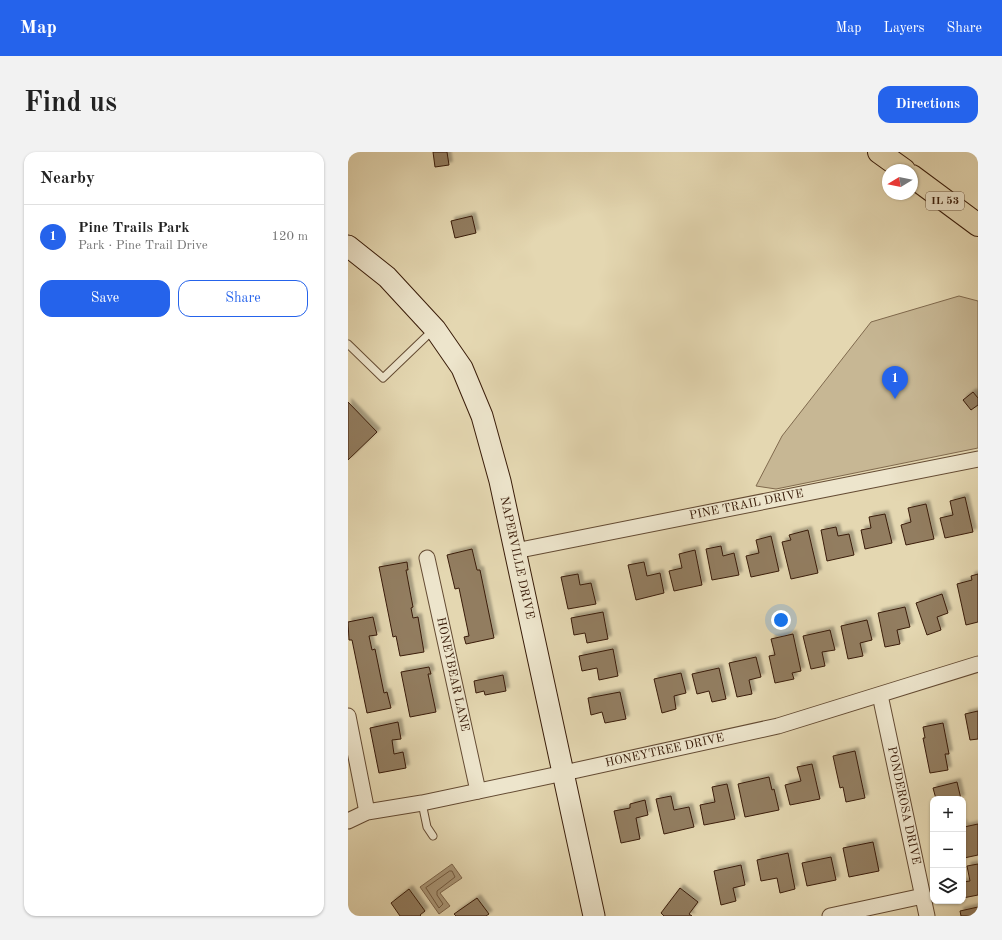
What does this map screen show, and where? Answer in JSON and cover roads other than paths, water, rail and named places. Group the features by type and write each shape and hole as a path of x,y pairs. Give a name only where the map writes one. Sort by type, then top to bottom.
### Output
{"main road":[{"path":"880,152 896,164"},
{"name":"IL 53","path":"918,180 978,225"}],"street":[{"name":"NAPERVILLE DRIVE","path":"348,246 387,277 435,328 462,368 482,416 500,481 594,916"},
{"name":"PINE TRAIL DRIVE","path":"515,551 978,458"},
{"name":"HONEYBEAR LANE","path":"427,558 478,791"},
{"name":"HONEYTREE DRIVE","path":"348,821 368,812 422,803 778,726 978,664"},
{"name":"PONDEROSA DRIVE","path":"880,695 927,916"},
{"path":"348,716 368,812"},
{"path":"830,916 923,896"}],"lane":[{"path":"348,344 383,378 435,328"},
{"path":"422,803 428,827 433,836"}],"water":[{"path":"452,864 462,878 440,893 450,906 439,914 420,887"}],"place":[{"name":"Pine Trails Park","path":"895,399"}]}
